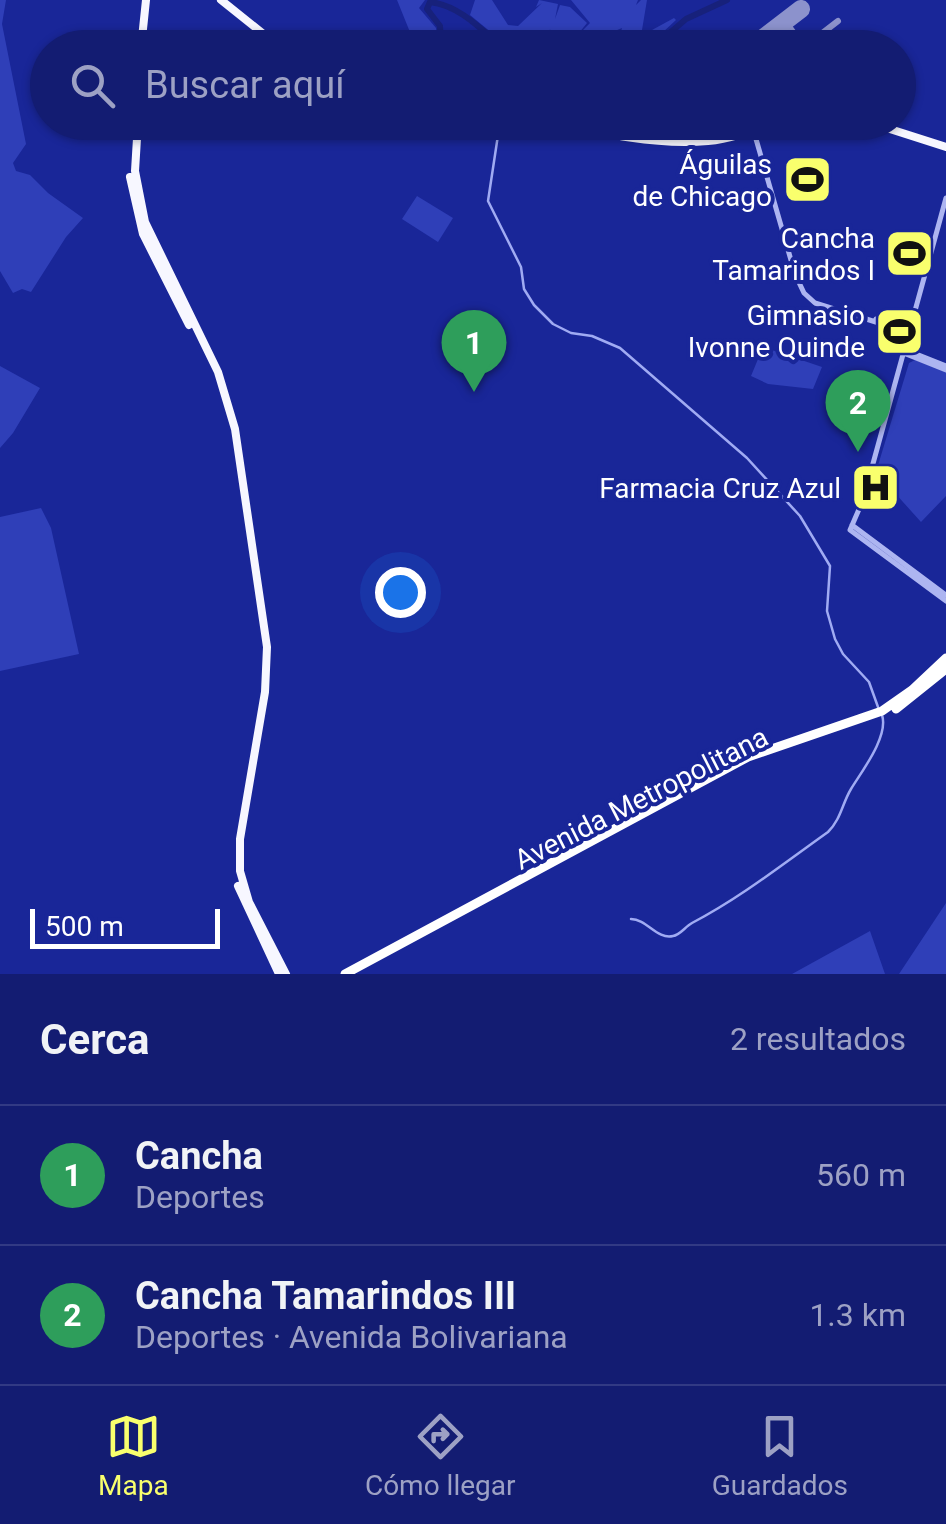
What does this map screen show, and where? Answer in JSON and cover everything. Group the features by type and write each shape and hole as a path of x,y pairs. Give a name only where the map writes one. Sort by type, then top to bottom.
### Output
{"highway":[{"path":"880,715 946,658"},
{"name":"Avenida Metropolitana","path":"357,974 731,771 801,741 880,715 909,700 946,668"},
{"path":"345,974 536,874"}],"main road":[{"path":"146,30 148,0"},
{"path":"222,3 253,30"},
{"path":"222,3 257,30"},
{"path":"916,134 946,145"},
{"path":"916,136 946,145"},
{"path":"134,140 130,175 136,214 152,256 214,375 229,425 263,657 234,868 243,902 282,974"},
{"path":"668,140 714,140"}],"street":[{"path":"761,140 796,274 810,300 828,309 910,331"},
{"path":"852,529 946,198"},
{"path":"852,529 865,501 946,209"},
{"path":"906,352 946,368"},
{"path":"852,529 946,598"}],"shaded area":[{"path":"0,0 6,0 2,24 26,144 13,163 16,171 30,175 83,218 31,292 22,289 13,293 0,271"},
{"path":"397,0 425,0 419,8 436,30 409,30"},
{"path":"475,0 492,0 508,25 518,26 542,3 536,7 539,0 558,4 555,19 560,5 570,7 587,23 581,30 488,30 470,15"},
{"path":"571,0 638,0 636,5 647,0 642,30 583,30 590,23"},
{"path":"674,18 665,30 652,30"},
{"path":"417,196 453,218 438,242 402,219"},
{"path":"763,347 822,367 813,389 768,384 751,376"},
{"path":"915,360 946,372 946,496 921,522 876,472 909,363"},
{"path":"0,366 40,388 0,448"},
{"path":"41,508 51,528 79,654 0,671 0,517"},
{"path":"946,903 946,974 899,974"},
{"path":"870,931 885,974 792,974"}],"waterway":[{"path":"673,30 686,19 727,0"},
{"path":"440,30 427,9 430,2 460,13 483,30"},
{"path":"497,140 488,201 521,267 524,289 534,305 553,324 620,348 747,458 800,516 830,566 827,611 835,639 843,654 869,682 878,707"},
{"path":"631,919 662,935 676,935 828,832 878,743 882,715"}],"taxiway":[{"path":"785,21 792,30"},
{"path":"826,30 838,21"}],"runway":[{"path":"774,30 801,9"}],"place":[{"name":"Águilas de Chicago","path":"807,180"},
{"name":"Cancha Tamarindos I","path":"910,254"},
{"name":"Gimnasio Ivonne Quinde","path":"900,331"},
{"name":"Cancha","path":"474,392"},
{"name":"Cancha Tamarindos III","path":"858,452"},
{"name":"Farmacia Cruz Azul","path":"876,488"}]}
